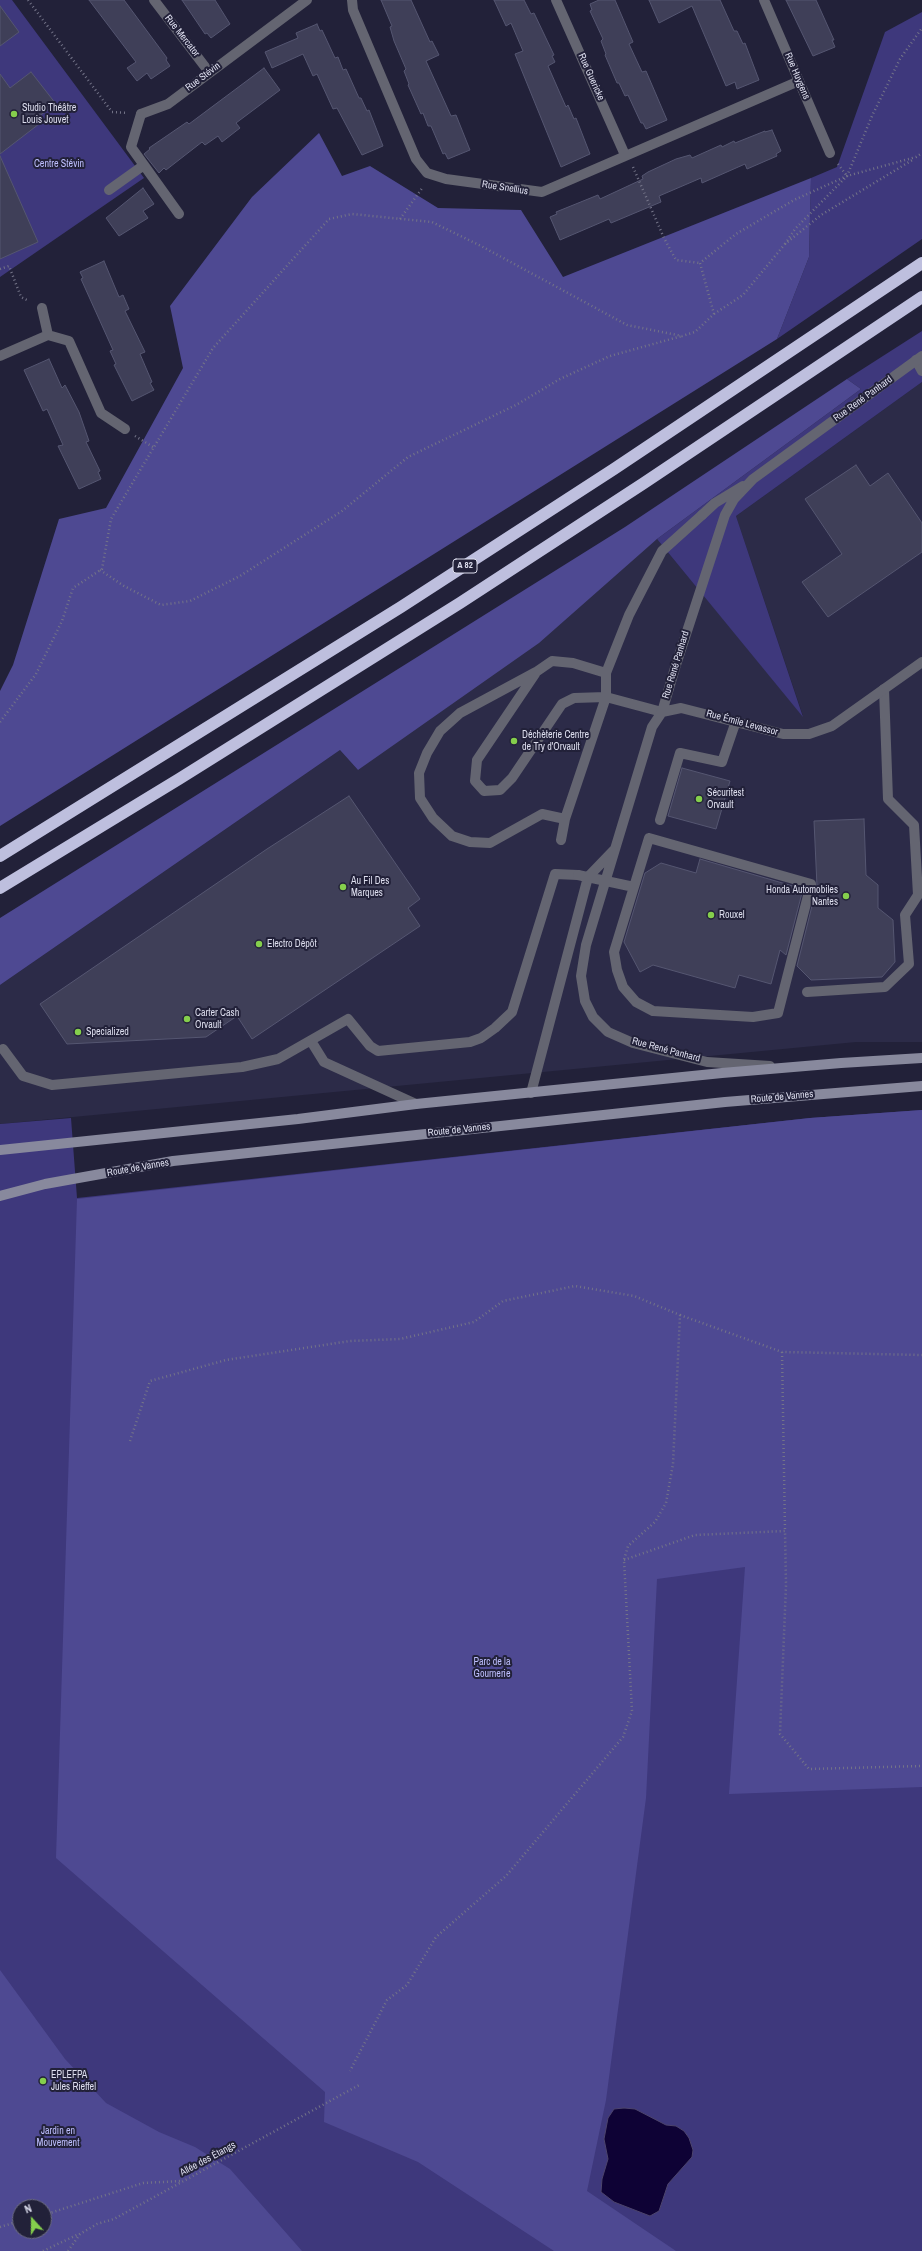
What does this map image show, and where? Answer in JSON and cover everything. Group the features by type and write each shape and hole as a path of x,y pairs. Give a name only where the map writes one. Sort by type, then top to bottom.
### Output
{"highway":[{"name":"A 82","path":"0,856 414,599 627,460 922,263"},
{"path":"0,888 179,779 460,603 644,483 922,297"}],"main road":[{"path":"0,1150 298,1119 416,1104 792,1068 922,1058"},
{"name":"Route de Vannes","path":"0,1196 45,1184 173,1161 725,1102 922,1086"}],"street":[{"name":"Rue Mercator","path":"154,0 209,72"},
{"name":"Rue Stévin","path":"141,114 168,104 307,0"},
{"name":"Rue Snellius","path":"352,0 353,10 416,160 427,173 446,179 542,192 626,154 799,81"},
{"name":"Rue Guericke","path":"556,0 626,154"},
{"name":"Rue Huygens","path":"764,0 830,153"},
{"path":"141,114 131,148 179,214"},
{"path":"109,190 144,165"},
{"path":"42,308 48,335"},
{"path":"0,356 48,335 69,341 101,413 125,429"},
{"path":"919,358 922,371"},
{"name":"Rue René Panhard","path":"606,673 629,614 662,551 715,503 733,490 745,485 919,358"},
{"name":"Rue René Panhard","path":"745,485 725,515 662,712 652,727 586,945 581,976 585,1001 593,1017 608,1032 659,1050 707,1062 792,1068"},
{"path":"561,840 565,820 606,697 606,673 573,663 552,661 536,672 460,713 440,731 427,753 419,773 420,798 433,818 452,836 470,842 490,843 542,814 565,820"},
{"name":"Rue Émile Levassor","path":"662,712 681,708 784,734 809,734 832,726 922,662"},
{"path":"536,672 477,760 474,780 484,791 500,790 512,778 562,704 574,698 606,697 662,712"},
{"path":"807,992 885,987 908,964 905,915 918,895 914,825 888,799 884,689"},
{"path":"660,820 680,753 722,762 736,721"},
{"path":"649,838 811,884 778,1013 753,1017 653,1011 636,1002 623,987 616,970 614,952 634,887 649,838"},
{"name":"Rue René Panhard","path":"531,1093 583,876 615,849"},
{"path":"3,1049 23,1076 52,1085 242,1067 278,1059 348,1019 370,1046 378,1052 470,1042 481,1038 495,1028 512,1012 555,874 583,876 634,887"},
{"path":"311,1041 324,1062 416,1104"}],"path":[{"path":"28,0 112,112 141,114"},
{"path":"100,569 124,586 161,605 190,601 240,576 342,511 408,457 509,408 560,379 610,356 657,345 695,332 714,314 744,295 785,244 795,229 847,176 872,116 900,59 922,28"},
{"path":"785,244 821,215 922,152"},
{"path":"626,154 664,238 676,260 700,263 736,234 794,200 847,176 916,157"},
{"path":"400,219 431,174"},
{"path":"0,722 36,674 62,621 73,588 102,569 111,519 213,348 329,219 352,214 432,222 481,246 627,324 682,336"},
{"path":"700,263 714,314"},
{"path":"0,269 9,266 21,298 42,308"},
{"path":"125,429 153,447"},
{"path":"130,1441 150,1381 226,1360 350,1341 400,1339 474,1322 503,1302 575,1286 634,1296 782,1352 922,1355"},
{"path":"350,2071 387,2000 407,1985 436,1937 506,1876 623,1737 632,1712 624,1560 628,1546 655,1522 666,1502 673,1464 680,1314"},
{"path":"782,1352 786,1585 780,1734 809,1769 922,1766"},
{"path":"624,1560 695,1535 785,1531"},
{"name":"Allée des Étangs","path":"68,2251 80,2234 97,2224 114,2219 361,2084"},
{"path":"52,2212 143,2183 183,2181"},
{"path":"0,2227 12,2223"},
{"path":"43,2251 80,2234"}],"shaded area":[{"path":"922,382 922,1042 856,1042 0,1124 0,985 340,750 358,770 657,539 803,716 736,516"},
{"path":"614,2109 635,2109 666,2125 676,2126 684,2131 689,2138 693,2150 692,2157 668,2184 659,2211 650,2216 614,2202 601,2192 602,2179 608,2159 604,2139 608,2118"}],"green space":[{"name":"Centre Stévin","path":"0,0 12,0 144,178 0,277"},
{"path":"922,12 922,239 777,339 809,257 811,178 837,167 885,32"},
{"path":"319,133 342,176 370,166 438,208 521,210 563,277 811,178 809,257 777,339 0,826 0,691 13,665 59,519 106,508 183,368 170,306 252,197"},
{"path":"922,331 922,382 736,516 803,717 657,539 861,389 847,379"},
{"path":"847,379 861,389 657,539 539,643 358,770 340,750 0,985 0,918 625,527"},
{"name":"Parc de la Gournerie","path":"922,1110 922,2251 0,2251 0,1124 71,1118 77,1198 810,1118"},
{"name":"Parc de la Gournerie","path":"922,1110 922,1787 729,1794 745,1567 657,1579 646,1798 606,2100 587,2191 676,2251 554,2251 418,2162 324,2122 325,2092 56,1858 77,1199 810,1118"},
{"name":"Jardin en Mouvement","path":"0,1970 65,2059 106,2103 159,2132 195,2147 230,2169 302,2251 0,2251"}],"building":[{"path":"89,0 124,0 167,58 166,60 170,66 151,79 147,73 137,81 127,68 136,62"},
{"path":"182,0 215,0 230,24 211,38 207,33 205,34"},
{"path":"381,0 411,0 430,42 432,41 439,55 426,61 451,116 456,115 470,150 448,159 445,153 443,154 431,126 428,126 423,113 421,114 408,85 409,84 404,71 406,69 394,41 390,27 392,26"},
{"path":"494,0 524,0 531,14 534,13 554,55 552,56 555,62 548,66 566,107 568,105 574,119 576,118 590,154 561,167 515,54 523,51 511,23 506,26"},
{"path":"599,0 615,0 633,42 629,44 642,72 646,71 667,120 646,129 643,123 641,123 628,95 625,96 619,83 617,83 605,55 606,54 601,41 603,39 590,11 592,10 590,4"},
{"path":"649,0 720,0 734,31 737,31 743,44 745,43 759,80 737,89 735,82 726,86 692,6 659,23"},
{"path":"786,0 816,0 834,40 832,40 835,47 813,56"},
{"path":"0,6 19,32 0,46"},
{"path":"317,24 320,31 322,30 335,58 338,57 343,70 346,69 359,98 361,98 367,111 369,110 383,146 362,155 337,108 333,109 317,74 313,76 303,54 272,68 265,52 298,38 296,33"},
{"path":"264,68 280,90 236,123 240,128 222,142 218,136 205,145 202,142 166,170 164,168 159,173 144,154 150,149 149,148 187,122 189,124"},
{"path":"31,72 56,104 35,119 39,124 0,154 0,74 10,88"},
{"path":"772,130 781,151 776,154 777,156 747,169 745,164 702,183 701,178 659,196 661,202 611,223 609,219 560,240 550,217 557,214 556,212 598,195 600,199 643,179 642,176 648,172 676,159 690,155 692,158 721,145 722,147 734,141 735,143 765,131"},
{"path":"0,156 38,242 0,259"},
{"path":"143,188 154,204 143,211 148,218 119,236 106,218"},
{"path":"104,261 119,297 123,295 129,309 125,311 145,352 140,354 154,390 132,401 114,365 116,364 110,351 113,350 81,279 83,278 80,272"},
{"path":"49,359 62,388 65,385 79,412 89,441 86,442 100,471 98,472 101,479 79,489 58,446 63,445 47,409 43,411 24,370"},
{"path":"856,465 870,486 888,473 922,523 922,552 828,617 802,582 842,554 805,499"},
{"name":"Sécuritest Orvault","path":"682,768 730,781 716,829 668,816"},
{"path":"349,796 420,899 408,908 420,926 252,1039 237,1016 206,1037 67,1044 40,1004 267,849"},
{"name":"Honda Automobiles Nantes","path":"864,819 866,875 878,885 878,908 893,920 895,962 882,977 811,980 797,966 817,886 814,821"},
{"name":"Rouxel","path":"700,859 803,889 786,955 780,950 771,984 739,975 735,988 653,965 640,972 624,942 645,873 661,863 696,873"}],"place":[{"name":"Studio Théâtre Louis Jouvet","path":"14,114"},
{"name":"Déchèterie Centre de Try d'Orvault","path":"514,741"},
{"name":"Sécuritest Orvault","path":"699,799"},
{"name":"Au Fil Des Marques","path":"343,887"},
{"name":"Honda Automobiles Nantes","path":"846,896"},
{"name":"Rouxel","path":"711,915"},
{"name":"Electro Dépôt","path":"259,944"},
{"name":"Carter Cash Orvault","path":"187,1019"},
{"name":"Specialized","path":"78,1032"},
{"name":"EPLEFPA Jules Rieffel","path":"43,2081"}]}
